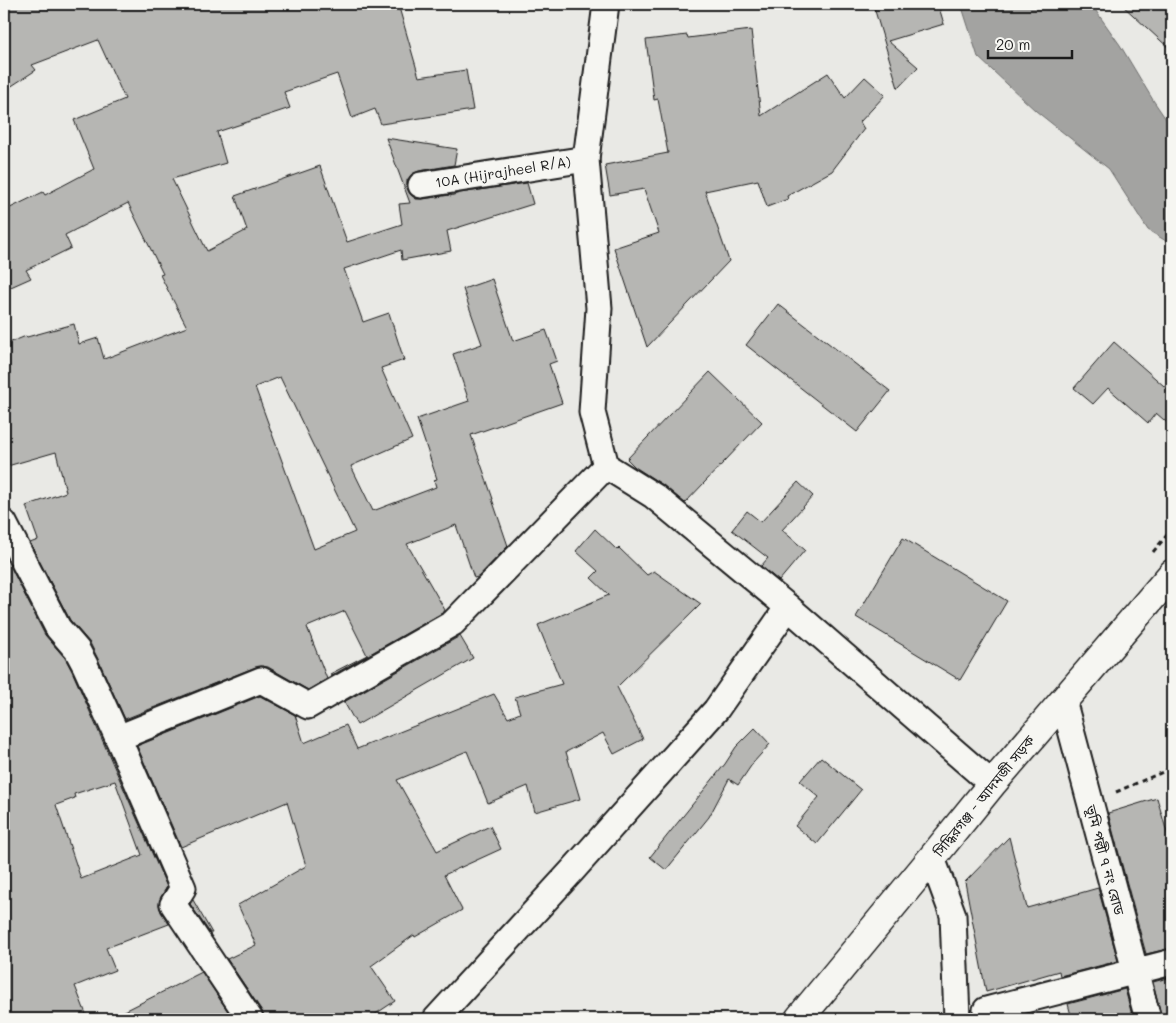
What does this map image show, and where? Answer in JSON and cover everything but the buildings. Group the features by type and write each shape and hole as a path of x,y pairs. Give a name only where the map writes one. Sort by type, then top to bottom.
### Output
{"main road":[{"name":"সিদ্ধিরগঞ্জ - আদমজী সড়ক","path":"799,1019 992,784 1172,574"}],"street":[{"path":"606,4 586,159 599,308 592,412 606,466 654,496 788,607 992,784"},
{"name":"10A (Hijrajheel R/A)","path":"421,185 586,159"},
{"path":"118,738 261,680 308,706 453,623 606,466"},
{"path":"4,523 58,628 77,650 118,738 183,888 173,904 250,1019"},
{"path":"436,1019 716,710 788,607"},
{"name":"ভূমি পল্লী ৭ নং রোড","path":"1063,700 1148,1019"},
{"path":"932,858 953,915 957,1019"},
{"path":"987,1015 1135,971 1172,962"}],"path":[{"path":"1090,804 1172,768"}],"shaded area":[{"path":"961,4 1091,4 1120,45 1172,128 1172,234 1166,241 1148,230 1109,169 1036,111 978,57"}]}
